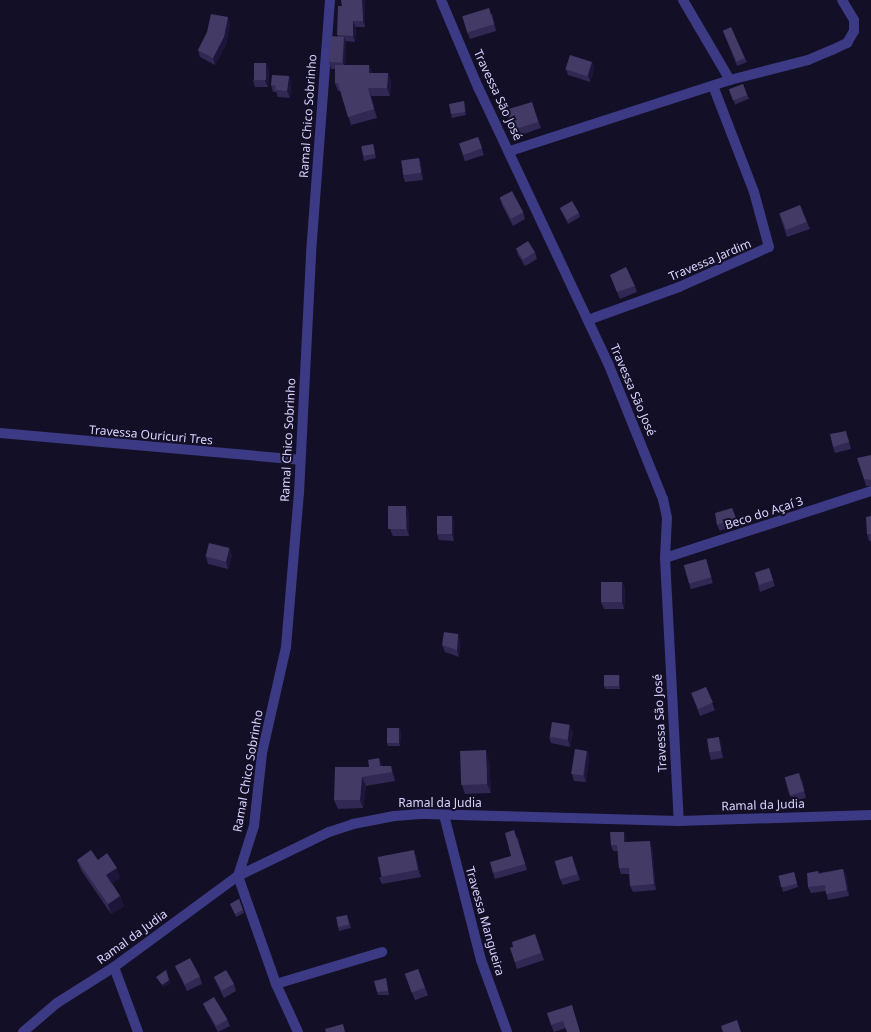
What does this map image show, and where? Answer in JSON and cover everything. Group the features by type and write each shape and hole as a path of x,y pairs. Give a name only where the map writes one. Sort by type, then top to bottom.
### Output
{"street":[{"name":"Ramal Chico Sobrinho","path":"238,876 254,826 262,753 286,647 300,460 311,253 330,0"},
{"name":"Travessa São José","path":"441,0 478,88 510,151 634,423 663,499 667,518 665,558 679,820"},
{"path":"684,0 730,80"},
{"path":"510,151 730,80 808,60 847,43 853,37 855,25 842,0"},
{"name":"Travessa Jardim","path":"588,320 679,287 769,247 754,192 713,86"},
{"name":"Travessa Ouricuri Tres","path":"0,433 300,460"},
{"name":"Beco do Açaí 3","path":"665,558 871,491"},
{"name":"Ramal da Judia","path":"23,1032 57,1003 114,967 238,876 329,832 352,824 394,816 444,815 679,820 871,815"},
{"name":"Travessa Mangueira","path":"444,815 481,960 507,1032"},
{"path":"238,876 276,984 298,1032"},
{"path":"276,984 382,952"},
{"path":"114,967 138,1032"}],"building":[{"path":"341,0 362,0 363,21 353,21 353,36 337,35 338,6 342,6"},
{"path":"489,8 494,24 467,32 462,16"},
{"path":"211,14 228,17 224,37 213,58 198,50 207,32"},
{"path":"731,27 745,58 737,62 723,31"},
{"path":"331,36 344,37 342,63 329,62"},
{"path":"570,55 592,62 587,76 565,69"},
{"path":"254,63 266,63 266,80 254,80"},
{"path":"335,65 369,65 369,73 388,73 387,88 368,88 374,109 348,117 338,83 335,83"},
{"path":"272,75 289,76 287,91 275,90 276,86 271,85"},
{"path":"743,84 747,95 733,100 729,89"},
{"path":"464,101 465,112 451,114 449,104"},
{"path":"532,102 538,122 512,130 506,110"},
{"path":"478,137 482,148 463,155 459,144"},
{"path":"373,144 375,154 363,156 361,146"},
{"path":"419,158 421,173 403,175 401,161"},
{"path":"512,191 523,212 511,219 500,198"},
{"path":"572,201 579,213 567,220 560,208"},
{"path":"800,205 807,222 786,230 780,213"},
{"path":"528,241 535,252 523,259 516,248"},
{"path":"626,267 635,286 617,292 610,275"},
{"path":"846,431 849,442 833,447 830,434"},
{"path":"871,455 871,480 864,479 857,458"},
{"path":"388,506 406,506 406,529 388,529"},
{"path":"732,508 736,518 717,525 715,513"},
{"path":"437,516 452,516 452,534 437,534"},
{"path":"871,516 871,534 867,534 866,517"},
{"path":"209,543 229,548 226,562 206,557"},
{"path":"706,559 711,577 689,584 684,565"},
{"path":"769,568 773,580 759,585 755,573"},
{"path":"601,582 622,582 622,602 601,602"},
{"path":"444,632 458,634 457,650 442,645"},
{"path":"604,675 619,675 619,686 604,686"},
{"path":"706,687 713,703 698,709 691,694"},
{"path":"552,722 570,725 567,740 550,737"},
{"path":"387,728 399,728 399,743 387,743"},
{"path":"719,737 721,751 709,753 707,739"},
{"path":"575,749 587,751 583,776 571,774"},
{"path":"486,750 487,784 461,785 460,751"},
{"path":"379,758 380,766 391,766 392,772 362,777 360,800 334,800 335,767 369,767 368,760"},
{"path":"799,773 804,791 790,795 785,777"},
{"path":"514,830 525,864 493,873 490,862 511,856 505,833"},
{"path":"610,832 624,832 624,842 650,841 654,884 630,886 629,868 619,868 617,845 611,845"},
{"path":"91,850 98,860 107,853 117,868 106,875 120,896 108,904 77,860"},
{"path":"414,850 418,870 381,877 378,857"},
{"path":"572,856 577,874 560,879 555,861"},
{"path":"843,869 847,890 826,894 825,885 808,887 807,873 818,871 818,874"},
{"path":"794,872 797,884 781,888 778,876"},
{"path":"239,899 243,910 235,914 230,904"},
{"path":"347,915 349,925 338,927 336,917"},
{"path":"535,934 541,953 515,962 510,948 513,947 512,942"},
{"path":"190,958 200,977 185,985 175,966"},
{"path":"418,969 425,988 412,993 405,974"},
{"path":"166,970 169,980 162,985 156,977"},
{"path":"226,970 234,984 222,991 214,977"},
{"path":"386,978 388,991 377,992 374,981"},
{"path":"214,997 227,1019 216,1026 203,1004"},
{"path":"572,1005 580,1032 567,1032 563,1021 551,1025 547,1013"},
{"path":"737,1020 741,1032 723,1032 721,1026"},
{"path":"343,1024 345,1032 326,1032 325,1029"}]}
